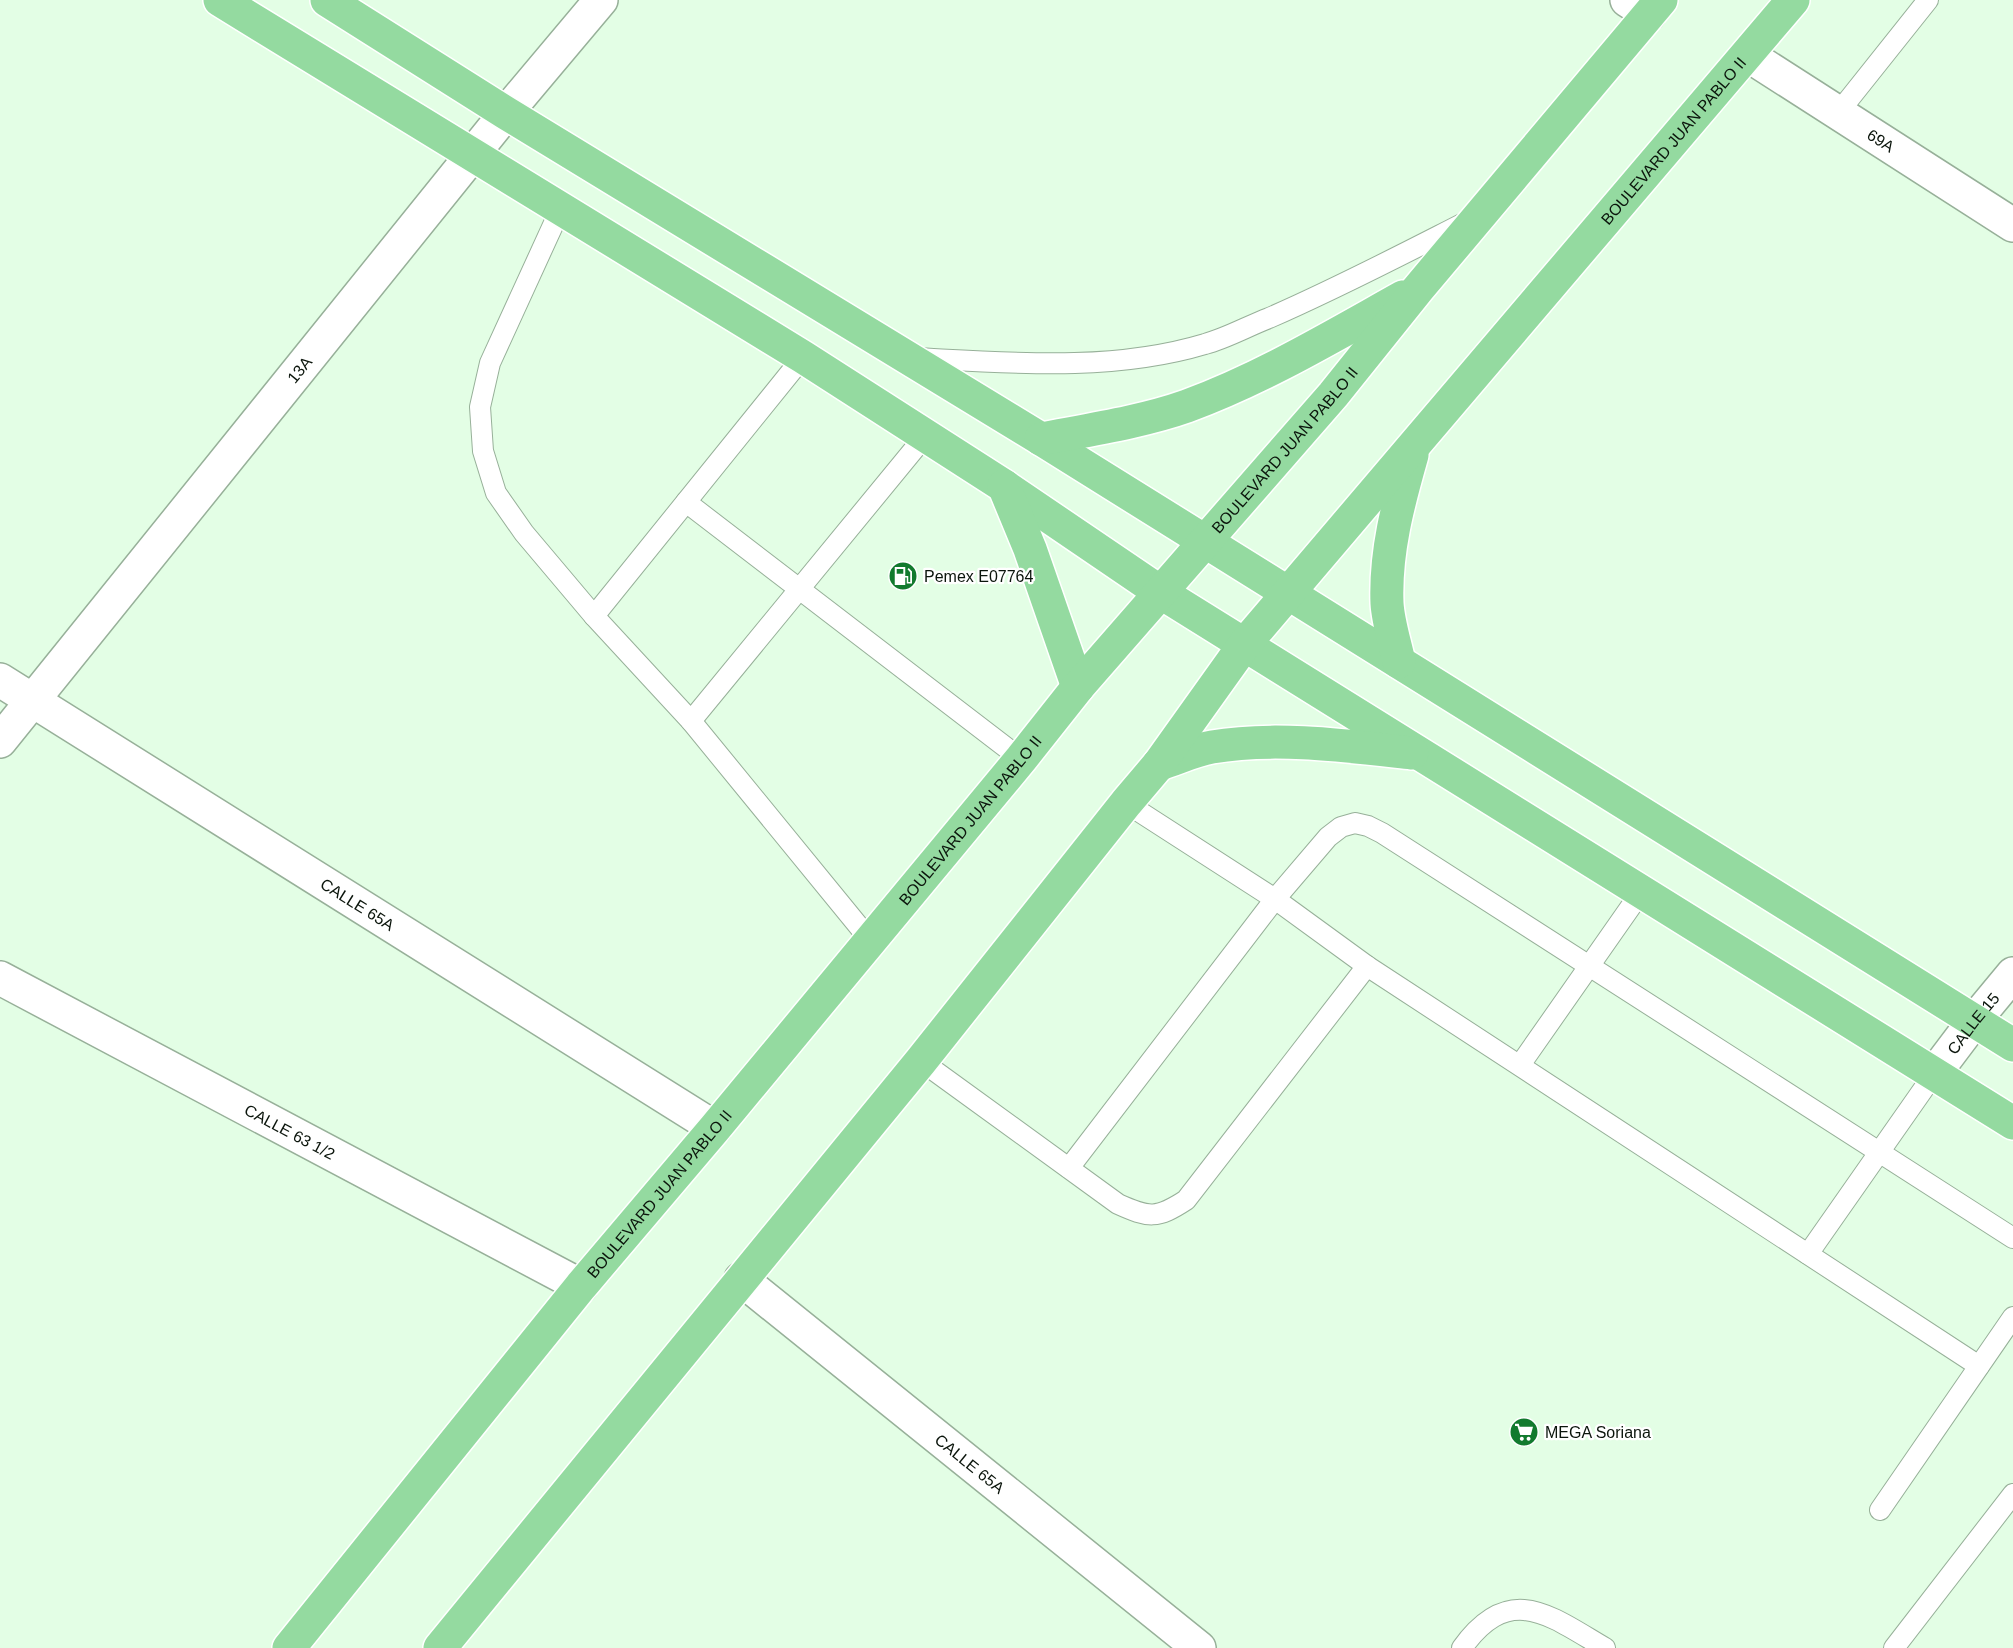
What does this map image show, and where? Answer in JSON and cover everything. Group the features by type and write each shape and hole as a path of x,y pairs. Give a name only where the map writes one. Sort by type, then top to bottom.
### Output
{"main road":[{"path":"220,0 802,357 1004,486 1160,592 2013,1123"},
{"path":"327,0 506,113 1041,439 2013,1045"},
{"name":"BOULEVARD JUAN PABLO II","path":"440,1648 921,1061 1159,764 1244,645 1793,0"},
{"name":"BOULEVARD JUAN PABLO II","path":"289,1648 581,1286 1021,759 1077,687 1333,395 1481,214 1646,5"},
{"path":"1041,439 1112,426 1186,406 1254,377 1418,289"},
{"path":"1399,662 1387,604 1389,553 1397,508 1416,444"},
{"path":"1004,486 1030,549 1077,687"},
{"path":"1159,764 1211,747 1262,743 1340,745 1418,753"}],"street":[{"name":"13A","path":"0,741 506,113 601,0"},
{"name":"69A","path":"1748,54 2013,225"},
{"name":"CALLE 65A","path":"0,680 714,1128"},
{"name":"CALLE 15","path":"1934,1074 2013,974"},
{"name":"CALLE 63 1/2","path":"0,978 581,1286"},
{"name":"CALLE 65A","path":"741,1279 1198,1648"}],"lane":[{"path":"1838,112 1928,0"},
{"path":"560,210 490,363 480,408 483,451 496,493 524,533 594,616 691,721 870,940"},
{"path":"907,357 1023,364 1091,363 1149,356 1206,344 1352,280 1481,214"},
{"path":"594,616 802,357"},
{"path":"691,721 925,436"},
{"path":"686,502 1021,759"},
{"path":"1126,803 1275,899 1368,966 1979,1366"},
{"path":"1069,1168 1275,899 1328,837 1341,827 1354,823 1368,826 1382,833 2013,1238"},
{"path":"1520,1065 1641,892"},
{"path":"921,1061 1118,1204 1141,1215 1167,1212 1186,1200 1368,966"},
{"path":"1808,1254 1934,1074"},
{"path":"1880,1510 2013,1317"},
{"path":"1894,1648 2013,1494"},
{"path":"1462,1648 1473,1633 1490,1618 1509,1610 1527,1609 1550,1616 1605,1648"}],"place":[{"name":"Pemex E07764","path":"903,576"},
{"name":"MEGA Soriana","path":"1524,1432"}]}
